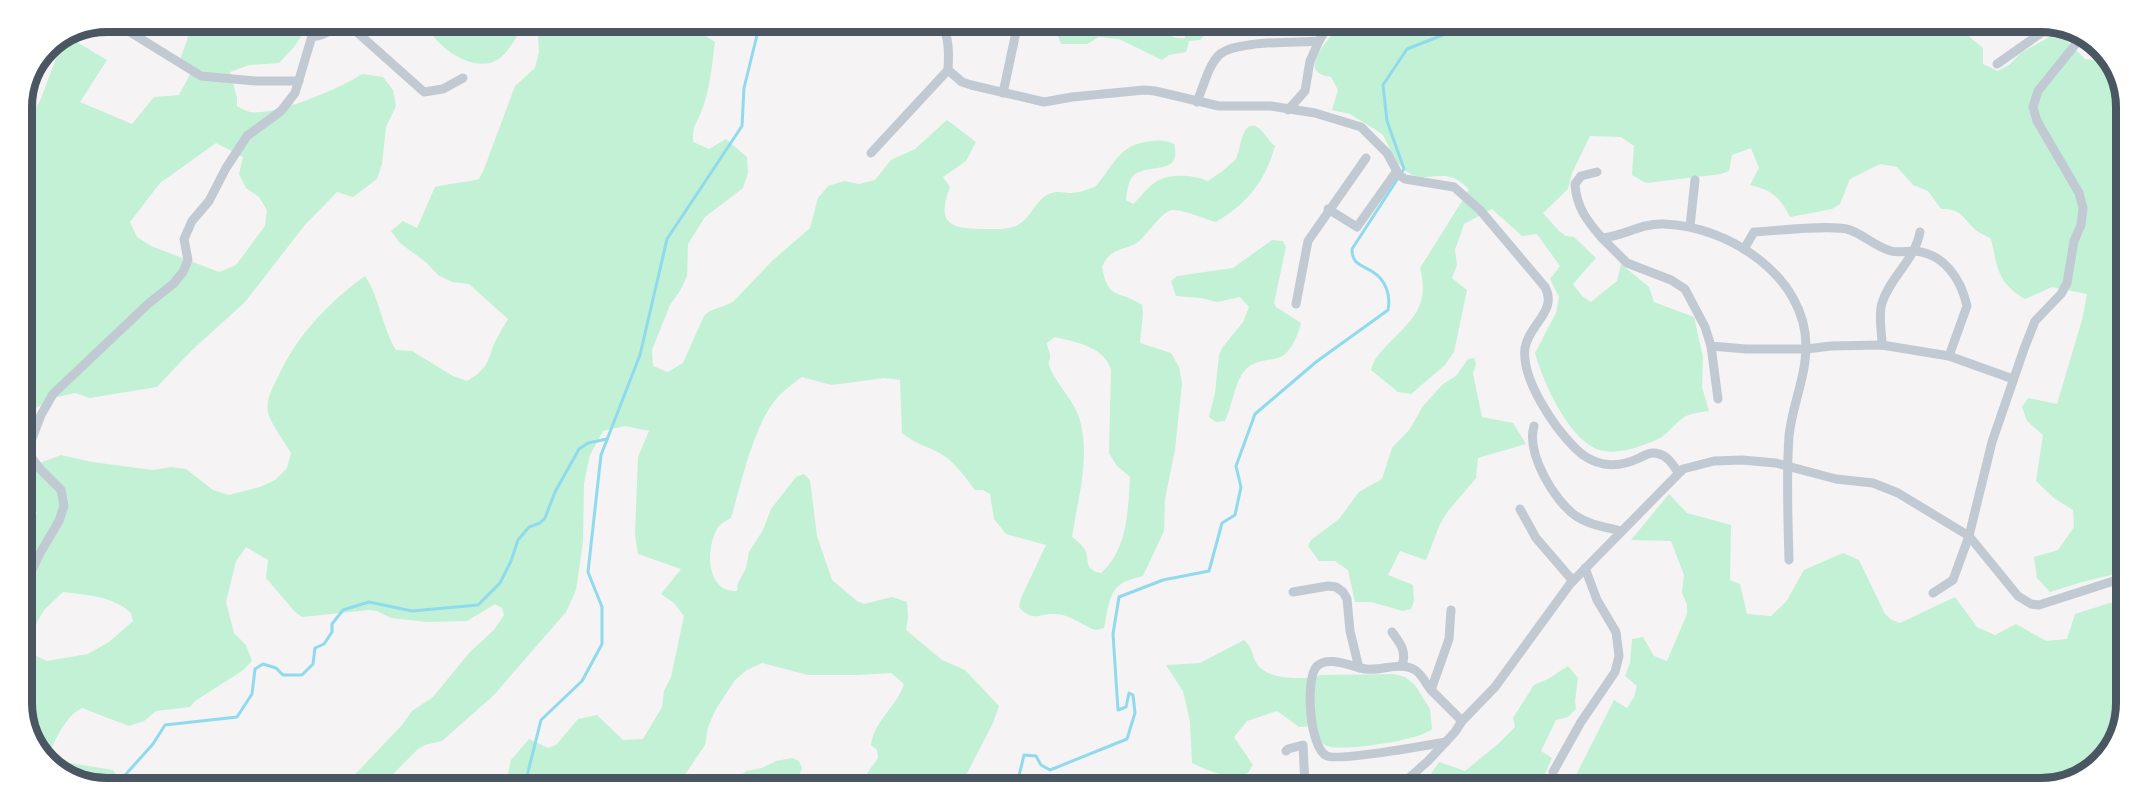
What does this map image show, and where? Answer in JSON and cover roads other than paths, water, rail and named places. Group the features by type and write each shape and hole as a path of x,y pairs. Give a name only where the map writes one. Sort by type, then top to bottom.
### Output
{"street":[{"path":"130,32 201,75 255,81 299,81"},
{"path":"32,439 41,415 53,394 132,319 173,284 183,272 188,260 184,239 192,221 209,201 226,168 247,136 281,111 296,93 314,32"},
{"path":"312,36 328,32"},
{"path":"357,32 424,92 443,88 463,78"},
{"path":"871,153 948,70 950,49 946,32"},
{"path":"1002,93 1016,32"},
{"path":"1288,110 1305,91 1310,61 1324,32"},
{"path":"1997,64 2042,32"},
{"path":"1197,102 1213,63 1218,55 1227,49 1289,41 1319,41"},
{"path":"1933,593 1953,580 1969,536 1992,442 2035,321 2061,294 2067,283 2074,241 2081,225 2083,208 2079,193 2037,121 2033,107 2038,91 2078,41"},
{"path":"948,70 962,82 1044,102 1144,90 1167,93 1219,106 1261,106 1315,113 1361,127 1387,153 1400,175 1454,187 1480,210 1545,287 1550,299 1549,304 1527,341 1526,371 1551,417 1575,448 1592,461 1608,465 1625,464 1649,453 1656,453 1667,457 1678,472"},
{"path":"1296,304 1308,241 1328,209 1366,158"},
{"path":"1597,172 1581,176 1575,184 1580,209 1586,220 1627,263 1671,280 1685,289 1705,327 1711,346 1718,399"},
{"path":"1328,209 1357,227 1400,175"},
{"path":"1690,226 1695,180"},
{"path":"1602,238 1620,235 1645,225 1690,226 1719,236 1744,249 1770,267 1785,285 1798,307 1806,332 1806,349 1790,425 1787,466 1790,560"},
{"path":"1744,249 1754,232 1833,228 1850,230 1877,246 1894,252 1915,251 1934,256 1955,275 1962,287 1967,306 1949,356"},
{"path":"1882,345 1880,314 1882,302 1915,251 1920,232"},
{"path":"1711,346 1746,349 1806,349 1882,345 1949,356 2013,379"},
{"path":"1534,426 1532,438 1542,471 1557,498 1578,518 1621,531"},
{"path":"32,458 61,490 64,506 59,521 32,570"},
{"path":"1408,778 1446,742 1462,721 1495,687 1556,601 1573,581 1678,472 1698,464 1732,460 1761,461 1827,477 1885,486 1969,536 2018,596 2031,604 2039,605 2116,580"},
{"path":"1520,509 1536,538 1573,581"},
{"path":"1553,772 1581,722 1615,672 1619,656 1616,632 1597,600 1585,568"},
{"path":"1293,592 1328,586 1336,587 1343,592 1347,599 1350,631 1359,668"},
{"path":"1431,690 1449,639 1451,610"},
{"path":"1392,632 1405,653 1402,665"},
{"path":"1446,742 1422,747 1328,756 1322,752 1317,743 1312,720 1310,682 1313,671 1320,664 1329,661 1371,670 1402,665 1418,672 1431,690 1462,721"},
{"path":"1286,751 1288,748 1317,743"},
{"path":"1303,745 1305,778"}],"waterway":[{"path":"526,778 541,720 582,681 602,644 602,607 588,572 601,455 640,355 667,239 742,126 744,88 758,32"},
{"path":"1018,778 1024,755 1036,756 1041,765 1050,770 1127,739 1135,713 1133,695 1129,693 1126,707 1118,710 1113,634 1119,597 1163,580 1209,571 1222,523 1235,515 1241,487 1236,466 1255,414 1316,362 1388,310 1388,294 1381,279 1358,264 1352,254 1352,249 1404,169 1387,121 1383,85 1407,49 1451,32"},
{"path":"122,778 153,744 165,725 237,717 252,694 255,669 263,664 276,668 283,675 302,675 313,664 315,648 324,644 332,632 332,624 343,610 369,602 412,611 478,605 500,583 518,540 529,527 540,523 545,518 555,492 579,449 588,443 607,439"}]}
